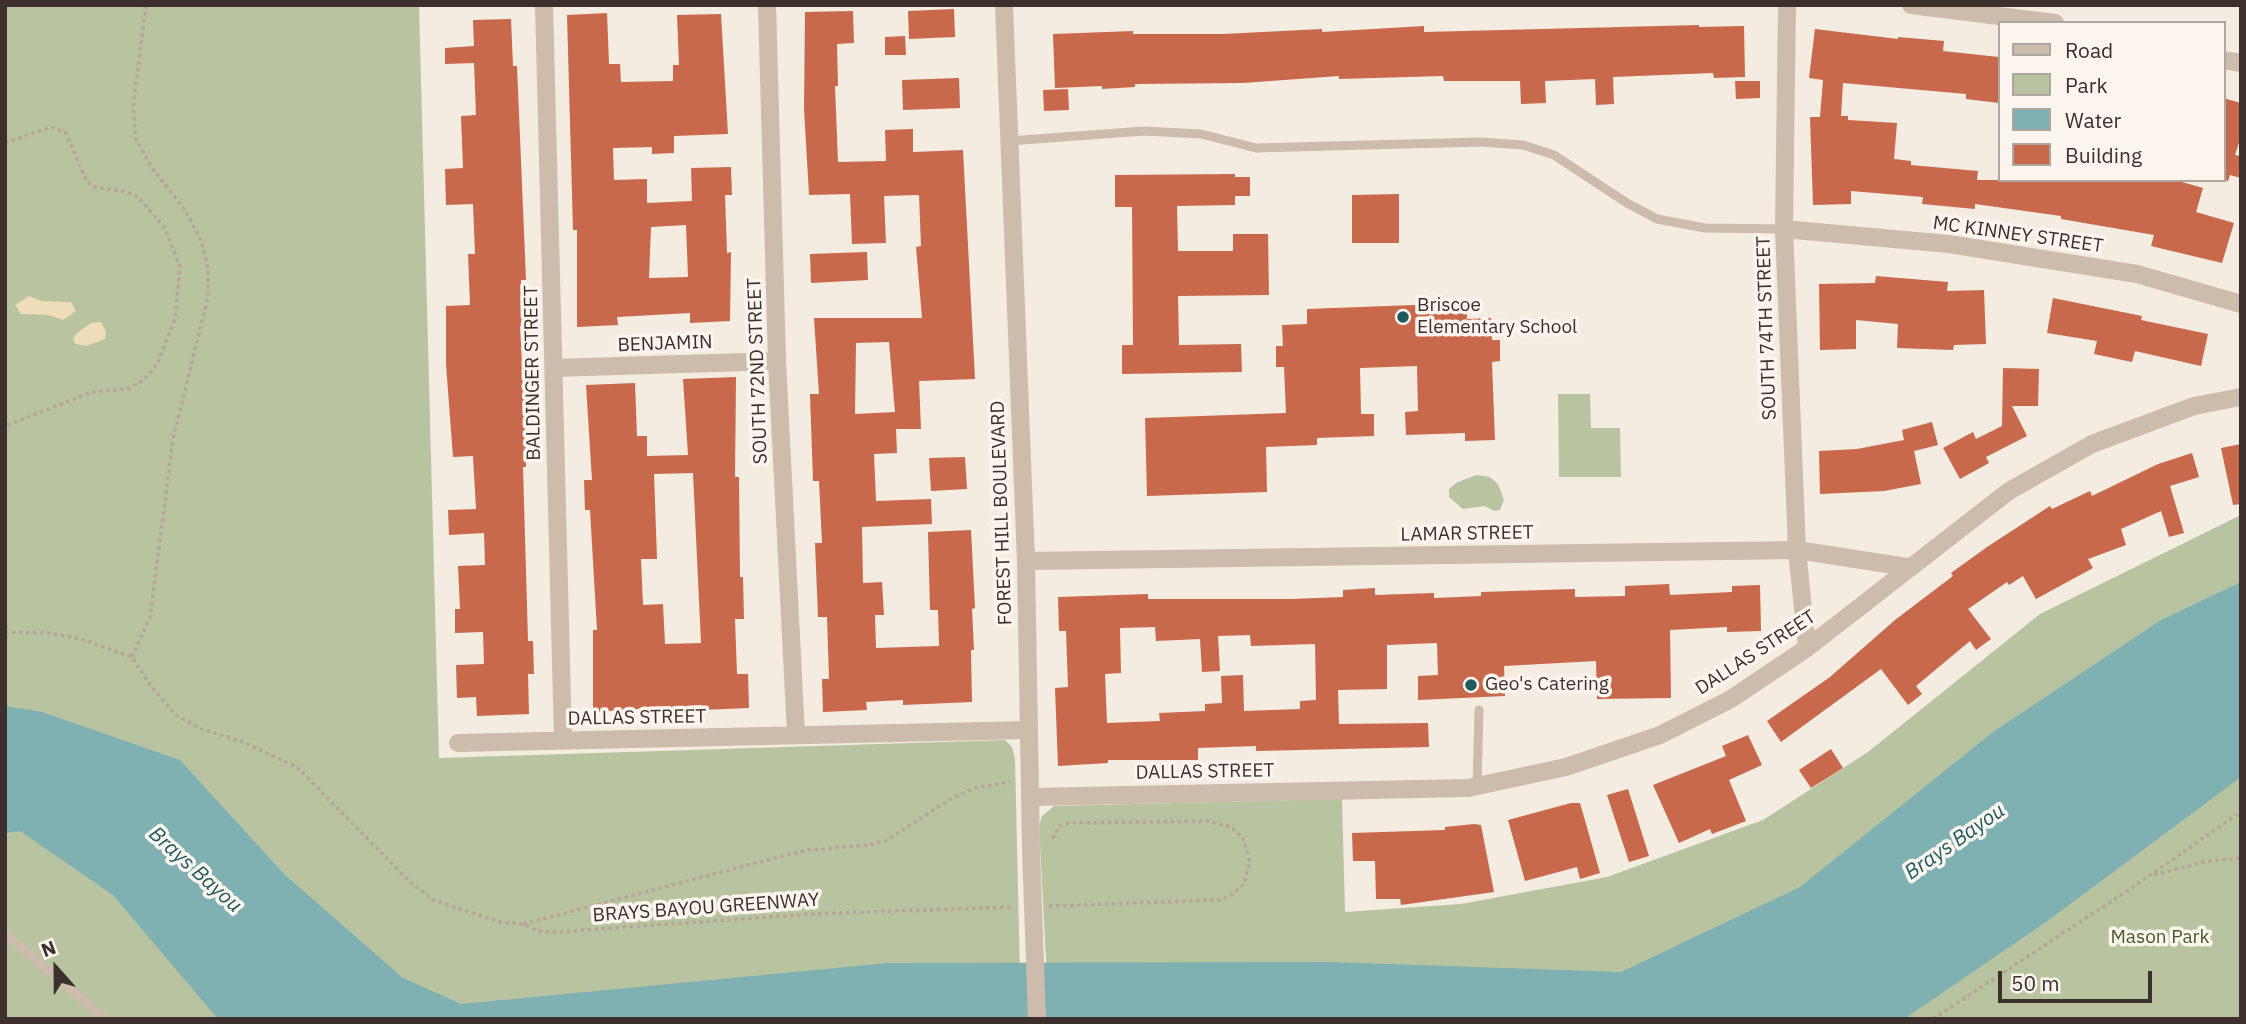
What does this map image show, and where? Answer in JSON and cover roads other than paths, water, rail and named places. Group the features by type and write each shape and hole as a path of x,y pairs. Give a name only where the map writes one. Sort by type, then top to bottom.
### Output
{"street":[{"name":"BALDINGER STREET","path":"544,5 563,740"},
{"name":"SOUTH 72ND STREET","path":"767,5 777,361 796,735"},
{"name":"FOREST HILL BOULEVARD","path":"1004,5 1026,561 1027,730 1037,1019"},
{"name":"SOUTH 74TH STREET","path":"1787,5 1784,229 1797,550 1807,648"},
{"path":"1911,5 2039,21"},
{"name":"MC KINNEY STREET","path":"1784,229 1949,244 2137,274 2241,304"},
{"name":"BENJAMIN","path":"554,368 777,361"},
{"name":"DALLAS STREET","path":"1030,790 1477,786 1566,767 1660,735 1731,699 1807,648 1907,567 2009,491 2092,444 2194,406 2241,397"},
{"name":"LAMAR STREET","path":"1026,561 1797,550 1907,567"},
{"name":"DALLAS STREET","path":"457,743 1027,730"}],"lane":[{"path":"1009,141 1143,131 1201,134 1256,148 1481,142 1522,145 1555,155 1627,203 1657,219 1705,229 1784,229"},
{"path":"1477,786 1479,710"},
{"path":"5,933 104,1019"}],"water":[{"name":"Brays Bayou","path":"2241,582 2241,777 2046,922 1904,1019 218,1019 113,895 20,831 5,833 5,706 42,712 180,760 284,874 403,978 461,1004 888,963 1329,962 1621,972 1800,887 1993,732 2161,620"}],"place":[{"name":"Briscoe Elementary School","path":"1403,317"},
{"name":"Geo's Catering","path":"1471,685"}],"park label":[{"name":"Mason Park","path":"2160,938"}]}
